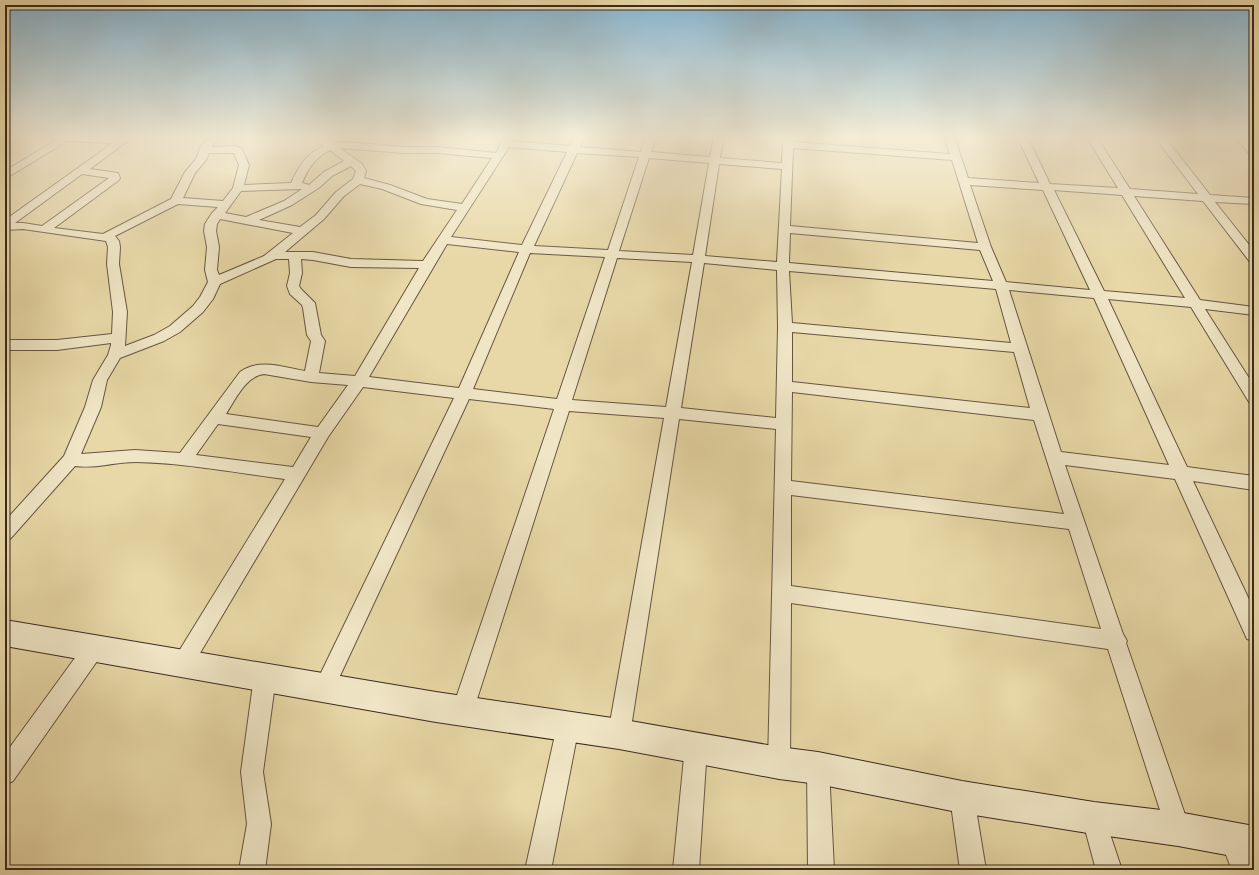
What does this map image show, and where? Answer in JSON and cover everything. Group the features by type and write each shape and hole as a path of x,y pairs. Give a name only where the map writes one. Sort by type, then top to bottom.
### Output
{"main road":[{"path":"5,632 264,677 326,686 436,707 619,734 779,763 818,768 962,797 1094,818 1178,829 1243,842"}],"street":[{"path":"5,226 73,177"},
{"path":"44,230 115,177"},
{"path":"176,201 187,177"},
{"path":"115,356 159,338 175,329 198,309 213,287 214,282 210,270 213,247 210,224 224,204 238,188 241,177"},
{"path":"295,186 299,177"},
{"path":"246,221 288,203 316,185 325,177"},
{"path":"214,282 258,264 273,255 320,217 354,183 358,177"},
{"path":"183,663 322,433 360,381 427,265 484,177"},
{"path":"326,686 464,394 526,248 561,177"},
{"path":"463,710 638,177"},
{"path":"619,734 712,177"},
{"path":"779,763 783,487 782,424 785,327 783,266 786,177"},
{"path":"962,177 984,247 1001,286 1040,415 1117,641 1178,829"},
{"path":"1042,177 1182,473 1254,632"},
{"path":"1116,177 1254,398"},
{"path":"1191,177 1254,259"},
{"path":"963,181 1254,201"},
{"path":"238,188 354,183 386,187 425,202 464,208"},
{"path":"105,237 176,201 224,204"},
{"path":"216,215 303,231"},
{"path":"5,226 23,226 105,237 113,241 113,264 120,312 115,356 100,380 93,407 71,459 5,532"},
{"path":"785,229 984,247"},
{"path":"443,240 526,248 783,266 1194,303 1254,311"},
{"path":"273,255 321,257 351,263 427,265"},
{"path":"295,255 296,273 293,286 295,291 308,303 314,335 318,341 311,378"},
{"path":"785,327 1020,348"},
{"path":"5,345 57,346 118,338"},
{"path":"184,460 245,376 253,370 264,369 311,378 360,381 562,405 673,413 782,424"},
{"path":"784,386 1040,415"},
{"path":"214,418 322,433"},
{"path":"71,459 84,461 135,456 184,460 298,474"},
{"path":"1055,458 1254,483"},
{"path":"783,487 1077,523"},
{"path":"782,593 1117,641"},
{"path":"5,773 95,647"},
{"path":"252,870 259,824 252,772 264,677"},
{"path":"538,870 568,726"},
{"path":"686,870 696,747"},
{"path":"818,768 821,870"},
{"path":"962,797 973,870"},
{"path":"1094,818 1109,870"},
{"path":"1243,842 1245,870"}]}
